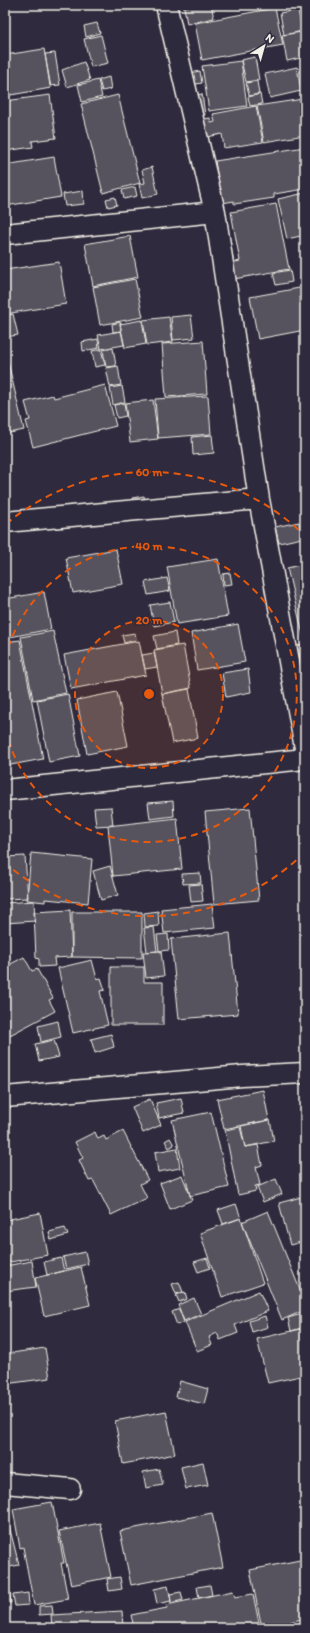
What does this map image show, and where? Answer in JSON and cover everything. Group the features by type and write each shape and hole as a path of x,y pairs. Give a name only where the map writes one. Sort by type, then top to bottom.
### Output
{"street":[{"path":"166,5 215,212 259,499 305,748"},
{"path":"5,234 215,212"},
{"path":"5,522 259,499"},
{"path":"5,790 305,760"},
{"path":"5,1097 305,1072"},
{"path":"5,1483 70,1489"}],"building":[{"path":"211,5 214,18 187,24 184,7"},
{"path":"252,5 272,5 253,9"},
{"path":"5,6 8,24 5,25"},
{"path":"275,8 283,45 202,60 195,23"},
{"path":"298,10 302,31 284,35 280,13"},
{"path":"97,23 100,33 86,37 84,26"},
{"path":"302,32 305,57 287,61 282,35"},
{"path":"101,35 108,63 91,67 84,39"},
{"path":"44,49 51,88 5,96 5,55"},
{"path":"55,53 60,85 50,86 45,54"},
{"path":"255,57 259,80 246,82 241,60"},
{"path":"241,61 247,106 209,111 202,66"},
{"path":"84,62 90,80 67,87 62,70"},
{"path":"297,67 301,91 270,98 265,74"},
{"path":"200,71 202,83 191,85 189,73"},
{"path":"109,77 111,89 102,91 99,80"},
{"path":"98,80 102,97 82,102 78,85"},
{"path":"257,81 259,94 249,96 246,83"},
{"path":"202,94 205,115 194,117 191,96"},
{"path":"260,94 262,104 250,106 248,97"},
{"path":"50,95 56,138 32,141 33,147 5,151 5,101"},
{"path":"118,95 140,183 103,193 81,104"},
{"path":"303,99 305,107 305,135 264,142 257,106"},
{"path":"256,106 263,142 224,148 222,134 202,138 199,120 210,118 211,123 215,122 213,114"},
{"path":"305,147 305,189 274,194 274,198 234,204 234,201 222,203 215,161"},
{"path":"54,157 61,197 5,206 5,165"},
{"path":"152,167 158,194 142,198 139,184 145,183 142,170"},
{"path":"135,187 137,196 124,199 122,190"},
{"path":"83,191 84,204 65,206 63,194"},
{"path":"305,193 305,235 287,239 278,199"},
{"path":"115,197 117,205 108,207 106,199"},
{"path":"276,204 289,269 234,279 231,263 240,261 231,212"},
{"path":"130,236 138,277 93,286 85,244"},
{"path":"301,242 305,242 305,260"},
{"path":"59,262 66,304 5,314 5,270"},
{"path":"290,270 292,282 276,285 273,273"},
{"path":"135,279 143,317 100,325 93,287"},
{"path":"305,287 305,330 258,339 250,297"},
{"path":"13,314 18,335 6,337 5,316"},
{"path":"191,315 194,338 173,340 171,317"},
{"path":"169,317 173,342 147,345 143,320"},
{"path":"142,320 146,344 125,348 120,324"},
{"path":"120,322 121,331 113,332 112,324"},
{"path":"121,331 124,345 101,349 98,335"},
{"path":"98,339 99,348 83,351 82,342"},
{"path":"203,341 207,394 166,397 162,344"},
{"path":"5,342 8,358 5,358"},
{"path":"113,348 116,366 106,367 103,350"},
{"path":"101,349 105,365 95,367 92,351"},
{"path":"8,362 24,430 5,434 5,363"},
{"path":"118,366 121,385 110,387 106,368"},
{"path":"105,385 116,426 33,447 26,421 30,420 25,402 53,395 54,398"},
{"path":"122,386 125,402 113,405 110,388"},
{"path":"208,396 211,434 158,438 155,399"},
{"path":"153,400 158,439 130,442 125,403"},
{"path":"124,403 126,416 117,418 114,405"},
{"path":"212,435 214,453 193,455 192,437"},
{"path":"144,496 145,502 133,504 132,498"},
{"path":"299,522 302,538 279,543 275,527"},
{"path":"116,549 123,584 73,593 66,558"},
{"path":"218,559 228,616 177,624 167,567"},
{"path":"305,564 305,643 287,568"},
{"path":"230,573 232,584 224,585 223,574"},
{"path":"167,578 170,591 148,595 145,582"},
{"path":"44,592 51,629 5,638 5,599"},
{"path":"170,602 174,622 154,626 150,605"},
{"path":"238,624 245,662 197,670 191,633"},
{"path":"53,631 66,693 33,700 21,637"},
{"path":"175,632 177,645 157,649 154,636"},
{"path":"135,633 136,640 124,643 122,635"},
{"path":"20,640 43,759 5,766 5,642"},
{"path":"139,641 146,675 71,689 64,655"},
{"path":"305,644 305,666 303,666 297,646"},
{"path":"183,645 191,688 162,694 154,650"},
{"path":"154,653 157,667 145,669 142,655"},
{"path":"248,669 251,692 226,697 222,673"},
{"path":"189,689 198,738 172,743 162,694"},
{"path":"117,692 128,746 87,754 77,700"},
{"path":"68,694 80,756 49,762 37,700"},
{"path":"173,801 174,816 150,819 148,803"},
{"path":"111,807 113,825 96,826 94,808"},
{"path":"250,808 259,900 214,904 205,812"},
{"path":"177,818 182,869 113,876 108,826"},
{"path":"31,853 92,859 88,903 45,899 45,902 27,900"},
{"path":"25,856 28,898 5,899 5,857"},
{"path":"110,866 118,895 101,900 93,871"},
{"path":"200,873 201,883 183,884 182,874"},
{"path":"201,884 203,901 191,902 189,885"},
{"path":"34,901 35,921 5,923 5,903"},
{"path":"212,904 215,928 164,933 161,909"},
{"path":"70,910 72,957 54,958 55,966 39,967 39,959 36,958 34,912"},
{"path":"158,911 159,926 145,927 144,913"},
{"path":"72,912 142,912 142,958 72,957"},
{"path":"154,927 157,951 147,952 144,928"},
{"path":"230,933 238,1014 179,1019 171,939"},
{"path":"168,934 169,950 159,951 157,935"},
{"path":"161,951 164,976 146,978 143,952"},
{"path":"24,957 32,971 37,969 53,998 49,1000 55,1011 10,1035 5,1026 5,967"},
{"path":"92,960 97,979 101,978 105,990 100,991 108,1025 73,1033 58,968"},
{"path":"111,967 144,967 144,982 163,982 163,1025 111,1025"},
{"path":"58,1021 61,1037 41,1042 38,1026"},
{"path":"111,1034 114,1047 95,1053 91,1039"},
{"path":"54,1040 59,1057 39,1061 35,1044"},
{"path":"263,1090 269,1120 224,1129 217,1099"},
{"path":"181,1098 184,1113 159,1118 156,1103"},
{"path":"150,1099 161,1125 143,1133 132,1107"},
{"path":"211,1112 229,1187 190,1196 172,1120"},
{"path":"270,1120 274,1141 245,1147 241,1126"},
{"path":"240,1127 245,1147 258,1145 262,1165 256,1167 260,1185 255,1186 256,1191 238,1195 225,1130"},
{"path":"123,1131 148,1180 140,1184 147,1198 111,1215 93,1180 89,1181 79,1160 83,1158 75,1142 95,1132 98,1139 104,1136 106,1140"},
{"path":"170,1138 174,1145 169,1148 165,1141"},
{"path":"177,1148 180,1168 158,1172 155,1152"},
{"path":"182,1175 192,1200 170,1209 160,1183"},
{"path":"276,1179 282,1194 263,1202 257,1187"},
{"path":"305,1196 305,1241 290,1245 279,1203"},
{"path":"236,1204 241,1218 223,1224 218,1210"},
{"path":"268,1211 305,1302 305,1310 282,1320 242,1222"},
{"path":"40,1213 48,1255 5,1263 5,1220"},
{"path":"241,1218 263,1283 222,1297 200,1233"},
{"path":"65,1228 68,1235 51,1240 49,1232"},
{"path":"85,1252 88,1264 66,1269 63,1257"},
{"path":"61,1258 64,1271 47,1275 44,1262"},
{"path":"207,1258 210,1268 198,1272 194,1262"},
{"path":"32,1261 36,1287 5,1291 5,1266"},
{"path":"81,1267 90,1305 44,1316 35,1278"},
{"path":"179,1282 183,1292 176,1294 172,1284"},
{"path":"259,1291 268,1311 235,1325 238,1333 220,1340 217,1333 209,1337 212,1345 197,1351 185,1322"},
{"path":"185,1292 187,1299 179,1302 176,1295"},
{"path":"194,1298 201,1314 184,1321 178,1305"},
{"path":"179,1309 184,1322 177,1325 172,1312"},
{"path":"305,1313 305,1327 291,1331 288,1318"},
{"path":"265,1316 268,1327 252,1332 249,1321"},
{"path":"305,1328 305,1375 268,1383 257,1339"},
{"path":"45,1348 50,1378 5,1384 5,1354"},
{"path":"180,1381 208,1389 204,1404 176,1397"},
{"path":"166,1411 175,1454 123,1464 115,1421"},
{"path":"203,1462 208,1485 186,1489 181,1467"},
{"path":"159,1469 163,1485 146,1488 143,1472"},
{"path":"52,1502 64,1563 61,1563 68,1599 34,1605 23,1547 20,1548 13,1509"},
{"path":"5,1510 19,1565 5,1568"},
{"path":"212,1513 223,1567 131,1585 120,1531"},
{"path":"100,1523 111,1577 71,1585 59,1531"},
{"path":"305,1559 305,1618 290,1622 291,1626 283,1628 262,1628 250,1570"},
{"path":"120,1577 122,1589 109,1591 107,1579"},
{"path":"8,1578 11,1603 5,1604 5,1579"},
{"path":"210,1585 212,1595 199,1598 197,1587"},
{"path":"168,1586 171,1601 157,1604 154,1589"},
{"path":"233,1591 235,1597 253,1594 260,1628 134,1628 131,1615 167,1608 166,1605"},
{"path":"181,1592 183,1600 171,1603 170,1594"},
{"path":"28,1593 29,1605 15,1606 13,1595"},
{"path":"52,1605 53,1614 39,1615 39,1606"},
{"path":"122,1611 123,1628 52,1628 51,1615"}]}
